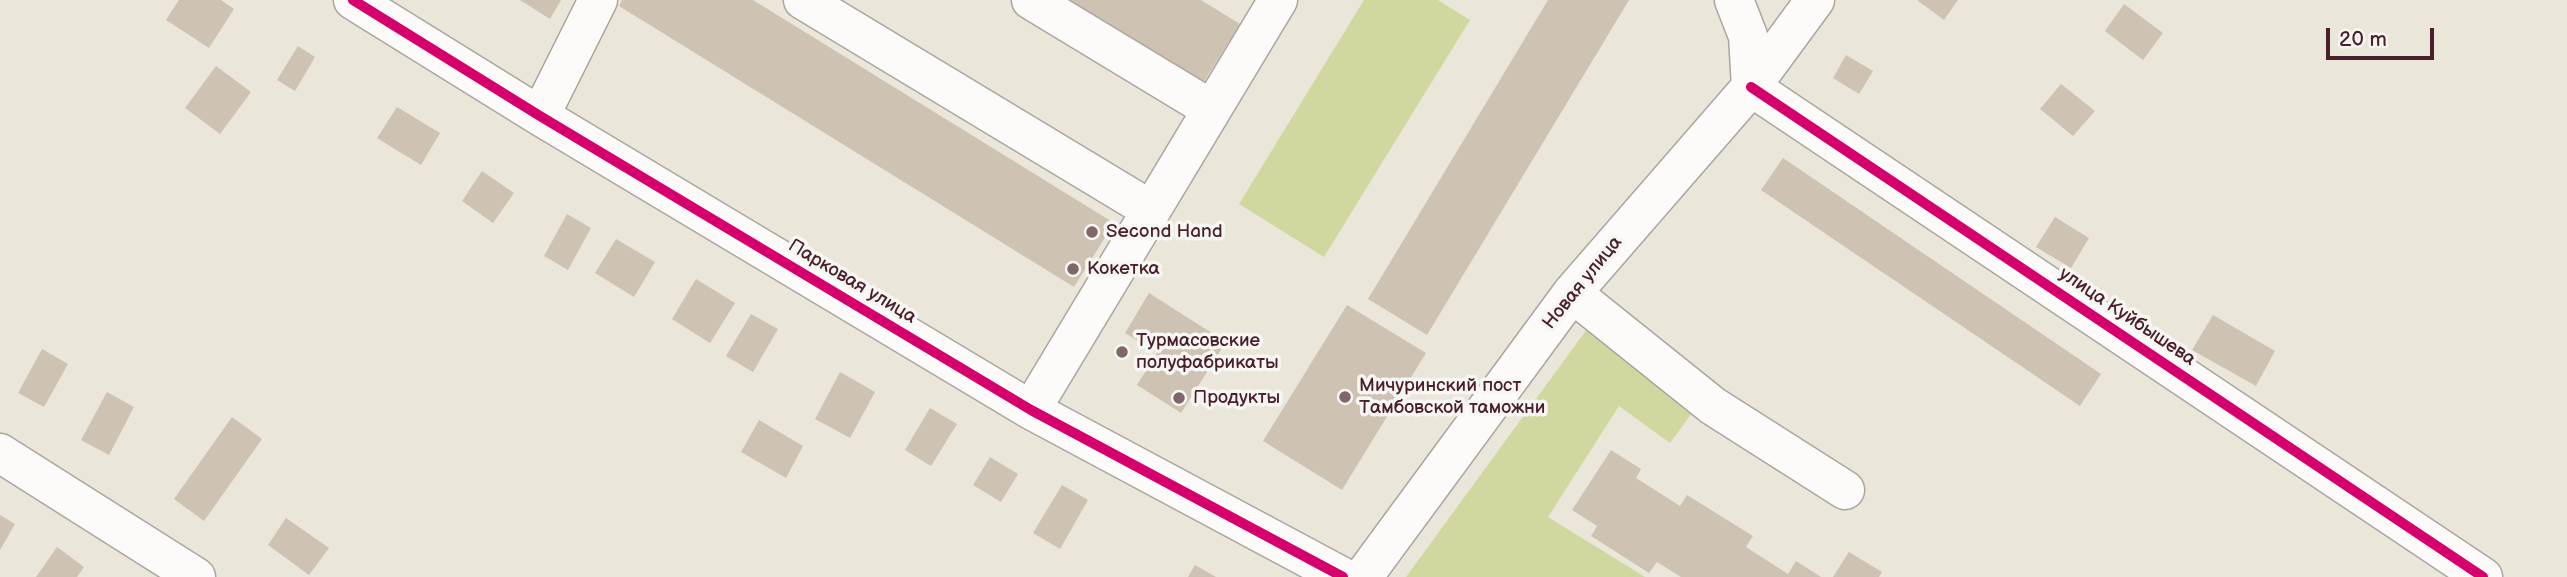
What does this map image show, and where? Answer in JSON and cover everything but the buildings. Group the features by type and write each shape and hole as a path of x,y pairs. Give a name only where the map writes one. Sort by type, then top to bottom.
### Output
{"street":[{"name":"Парковая улица","path":"353,0 540,116 1031,410 1343,577"},
{"path":"540,116 598,0"},
{"path":"803,0 1151,210"},
{"path":"1031,0 1211,109"},
{"path":"1031,410 1278,0"},
{"path":"1734,0 1748,36 1751,87"},
{"name":"Новая улица","path":"1363,577 1572,293 1751,87 1815,0"},
{"name":"улица Куйбышева","path":"1751,87 2483,577"},
{"path":"1572,293 1713,406 1845,490"},
{"path":"0,453 196,577"}],"green space":[{"path":"1364,0 1438,0 1470,20 1324,257 1239,204"},
{"path":"1587,329 1692,413 1670,443 1619,406 1548,517 1645,577 1406,577"}],"cycle path":[{"path":"353,0 540,116 1031,410 1343,577"},
{"path":"1751,87 2483,577"}],"place":[{"name":"Second Hand","path":"1092,232"},
{"name":"Кокетка","path":"1073,269"},
{"name":"Турмасовские полуфабрикаты","path":"1122,352"},
{"name":"Мичуринский пост Тамбовской таможни","path":"1345,397"},
{"name":"Продукты","path":"1179,398"}]}
